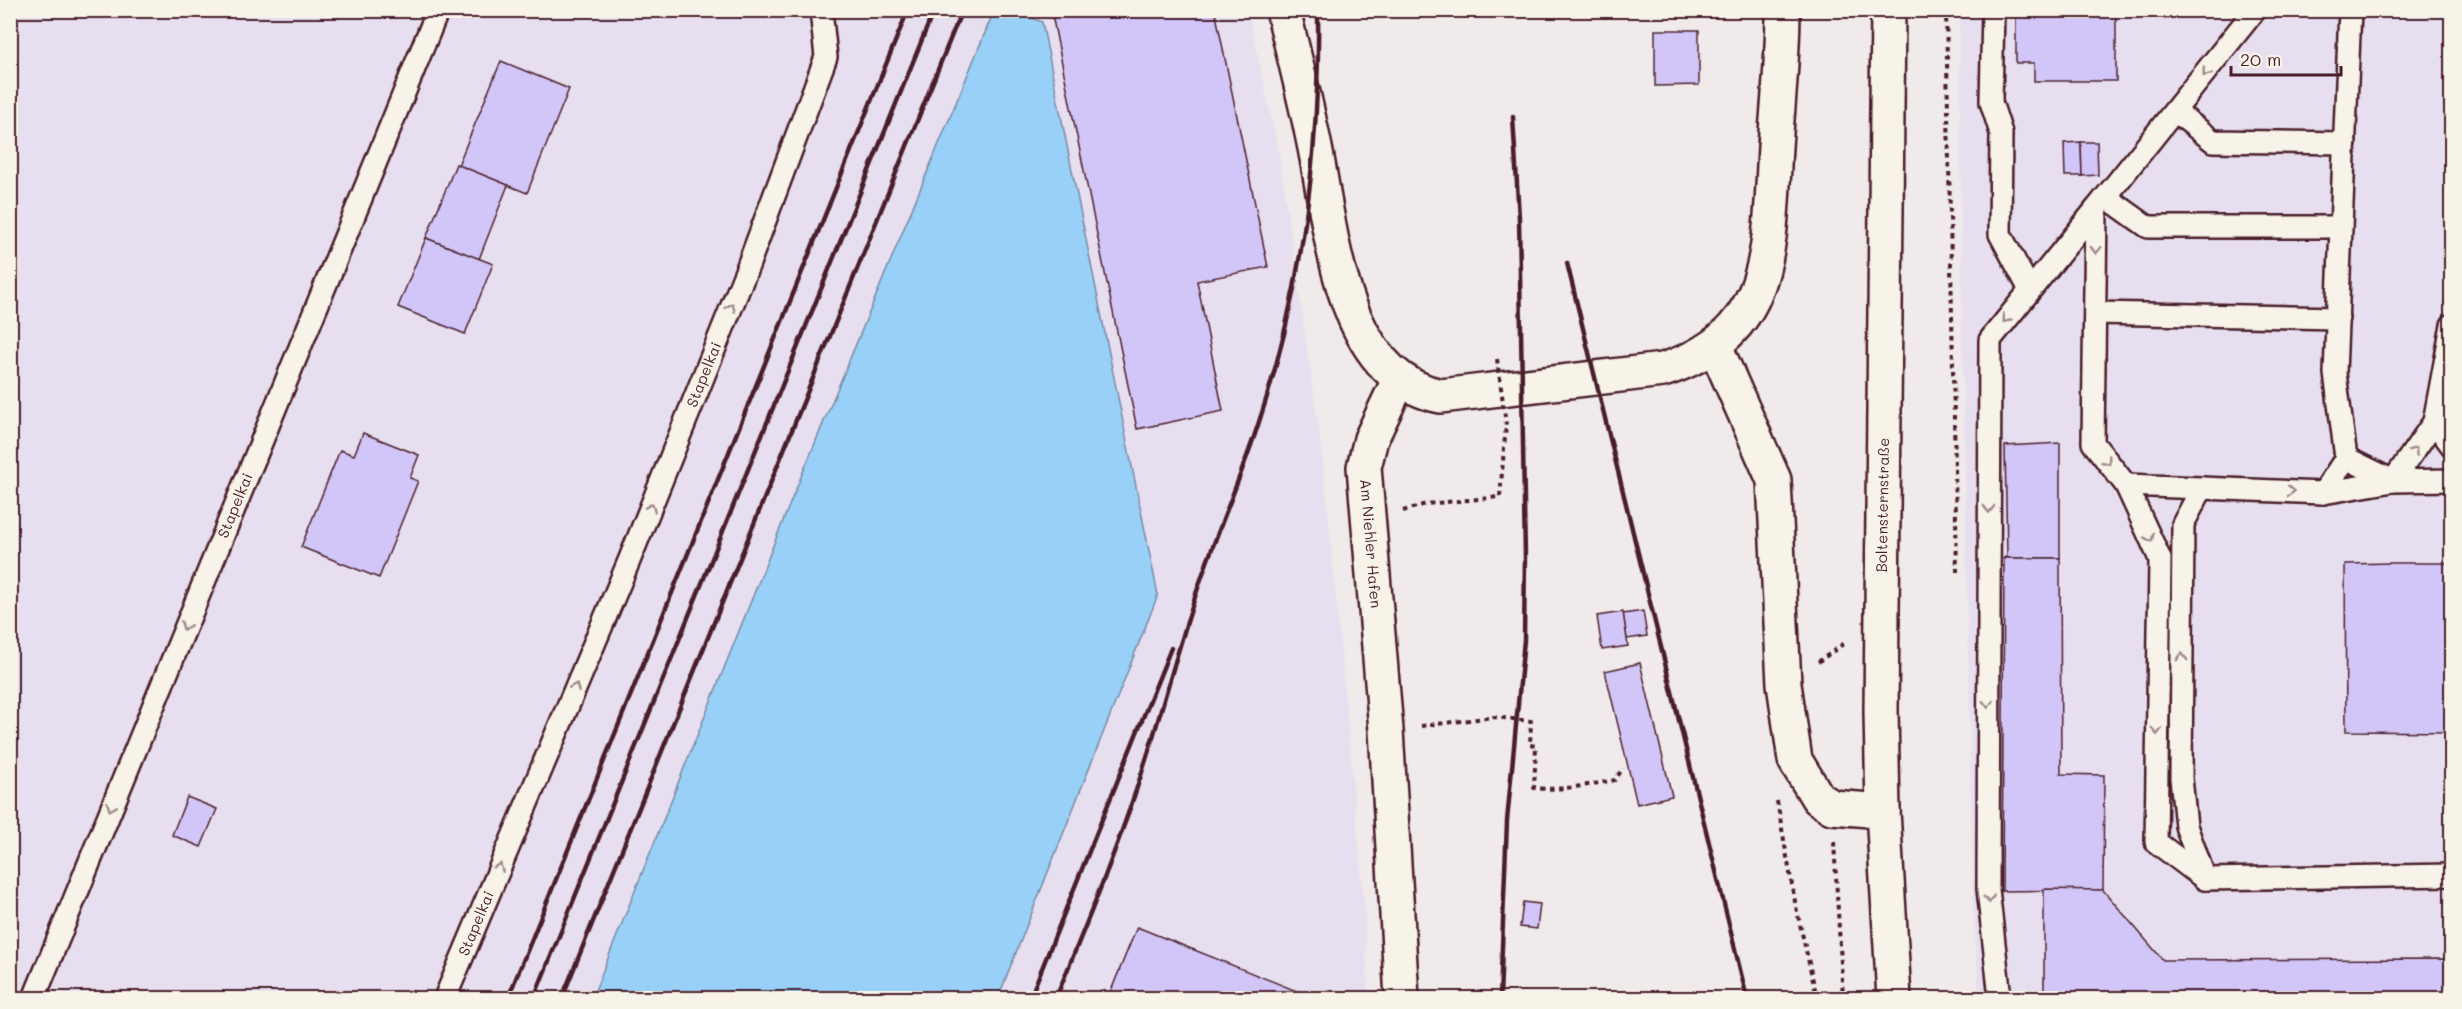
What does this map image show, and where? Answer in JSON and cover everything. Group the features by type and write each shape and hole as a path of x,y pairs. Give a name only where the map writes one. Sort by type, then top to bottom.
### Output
{"street":[{"path":"1283,10 1347,300 1370,348 1399,380 1426,393 1441,396 1662,370 1690,362 1715,346 1736,326 1754,298 1767,260 1773,215 1783,10"},
{"name":"Boltensternstraße","path":"1888,10 1881,699 1883,811 1894,999"},
{"path":"1715,346 1774,480 1784,684 1795,760 1818,798 1832,807 1883,811"},
{"name":"Am Niehler Hafen","path":"1399,380 1371,440 1364,467 1388,766 1402,999"}],"lane":[{"name":"Stapelkai","path":"33,999 438,10"},
{"name":"Stapelkai","path":"445,999 629,561 747,267 826,57 821,10"},
{"path":"1993,10 1991,102 2001,133 2000,234 2030,290"},
{"path":"2323,493 2346,458 2335,373 2350,10"},
{"path":"2000,999 1988,889 1990,340 2255,11"},
{"path":"2175,111 2213,141 2345,143"},
{"path":"2101,203 2148,227 2341,227"},
{"path":"2101,203 2095,313 2093,442 2126,485 2160,559 2156,842 2205,879 2451,875"},
{"path":"2095,313 2338,318"},
{"path":"2393,481 2434,422 2451,325"},
{"path":"2434,422 2451,446"},
{"path":"2346,458 2393,481"},
{"path":"2126,485 2323,493 2393,481 2451,480"},
{"path":"2202,488 2183,524 2181,778 2186,826 2205,879"}],"path":[{"path":"1946,10 1957,573"},
{"path":"1439,502 1500,497 1506,424 1497,359"},
{"path":"1817,663 1851,639"},
{"path":"1455,721 1493,717 1531,721 1530,745 1536,746 1534,788 1550,790 1615,780 1623,768"},
{"path":"1795,760 1777,800 1796,907 1817,999"},
{"path":"1832,807 1843,999"}],"shaded area":[{"path":"10,11 994,11 791,501 592,998 11,998"},
{"path":"1015,11 1248,11 1279,152 1324,467 1364,901 1368,998 998,998 1158,595 1042,22"},
{"path":"1959,11 2451,11 2451,998 1979,998 1973,903 1962,331"}],"water":[{"path":"994,11 1015,11 1042,22 1158,595 998,998 592,998 791,501"}],"building":[{"path":"1051,10 1215,10 1268,267 1197,281 1223,411 1137,429"},
{"path":"2016,10 2116,10 2116,81 2034,81 2034,63 2016,63"},
{"path":"1655,30 1699,30 1699,85 1655,86"},
{"path":"501,61 569,89 527,193 458,165"},
{"path":"2081,142 2082,176 2065,176 2064,143"},
{"path":"2081,142 2097,142 2098,175 2082,176"},
{"path":"456,164 508,185 479,259 426,238"},
{"path":"426,238 493,264 465,334 398,307"},
{"path":"363,433 419,455 410,478 418,481 379,578 301,547 340,450 354,455"},
{"path":"2060,443 2060,558 2004,558 2007,556 2005,446"},
{"path":"2004,558 2060,558 2061,774 2104,775 2103,890 2002,891"},
{"path":"2452,563 2452,732 2346,731 2345,564"},
{"path":"1643,611 1647,636 1627,639 1623,614"},
{"path":"1623,612 1628,646 1602,650 1597,616"},
{"path":"1640,663 1672,796 1637,804 1605,671"},
{"path":"187,797 217,809 201,847 172,835"},
{"path":"2044,889 2103,890 2163,960 2452,959 2452,998 2044,998"},
{"path":"1523,902 1540,904 1537,929 1520,927"},
{"path":"1137,927 1314,998 1108,998"}],"railway":[{"path":"508,998 908,10"},
{"path":"534,998 934,10"},
{"path":"562,998 962,10"},
{"path":"1056,998 1124,825 1198,588 1250,448 1273,377 1297,274 1305,222 1316,116 1318,10"},
{"path":"1500,998 1507,821 1524,640 1525,557 1519,218 1513,117"},
{"path":"1567,263 1747,998"},
{"path":"1030,998 1171,648"}]}
